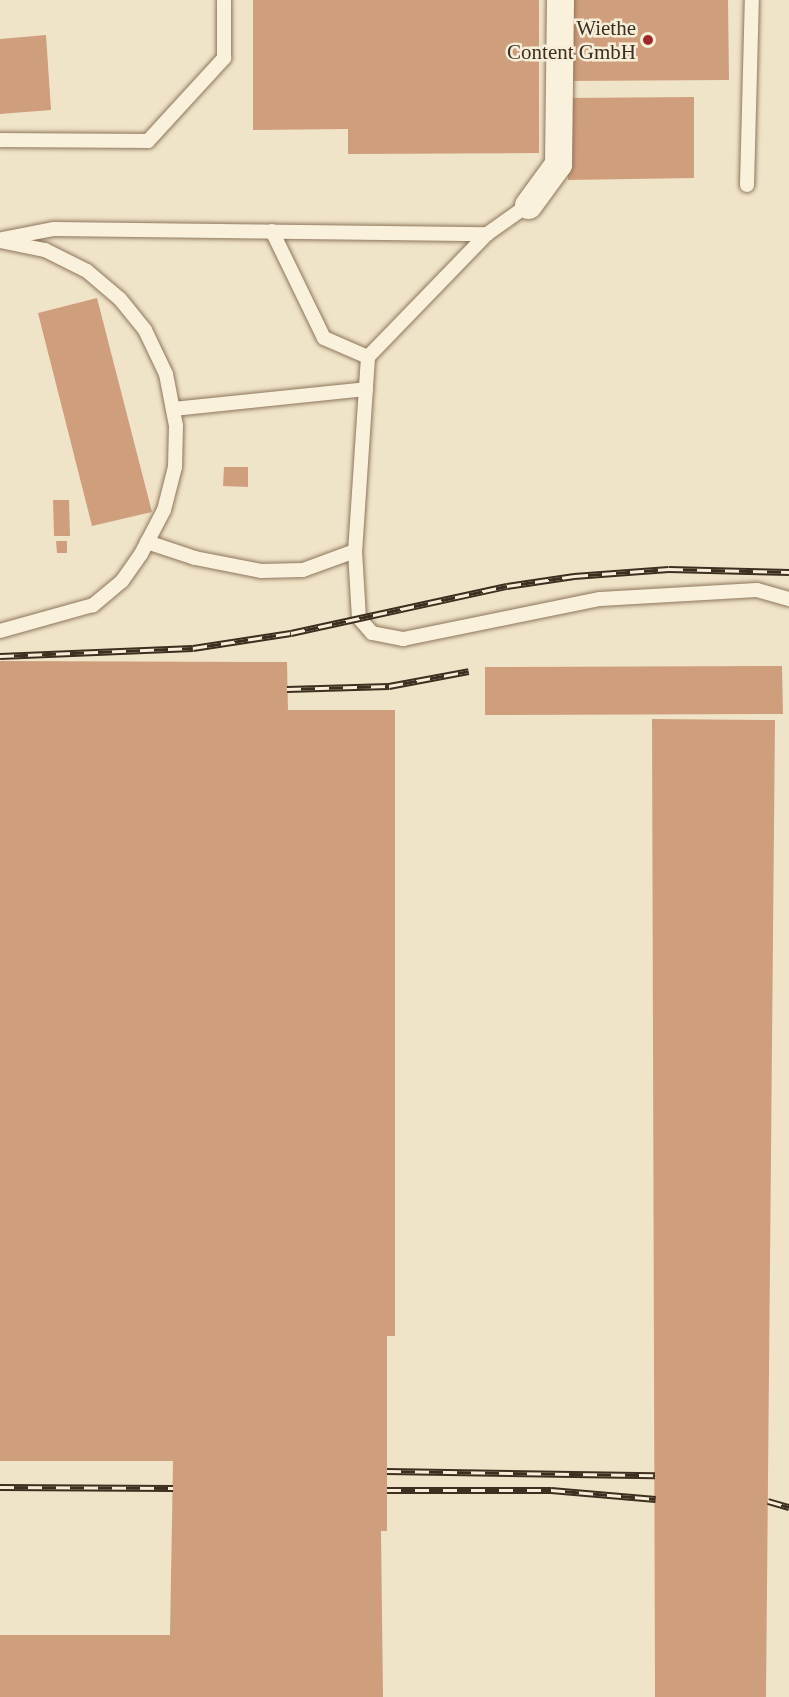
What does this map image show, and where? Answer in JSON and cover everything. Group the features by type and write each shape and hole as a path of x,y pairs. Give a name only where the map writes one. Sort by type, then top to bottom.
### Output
{"street":[{"path":"528,205 558,164 560,0"}],"lane":[{"path":"0,140 148,141 224,58 224,0"},
{"path":"747,185 752,0"},
{"path":"528,205 487,234 368,357 355,551 359,618 372,633 403,639 600,599 757,590 789,599"},
{"path":"0,240 54,229 487,234"},
{"path":"272,231 324,338 368,357"},
{"path":"0,240 45,250 87,271 120,299 145,330 162,365 173,409 175,466 164,510 122,581 93,605 0,631"},
{"path":"173,409 366,389"},
{"path":"147,542 195,558 261,571 303,570 355,551"}],"building":[{"path":"253,0 539,0 539,153 348,154 348,129 253,130"},
{"name":"Wiethe Content GmbH","path":"568,0 728,0 729,80 568,81"},
{"path":"46,35 51,110 0,114 0,39"},
{"path":"694,97 694,178 568,180 567,98"},
{"path":"97,298 152,512 92,526 38,313"},
{"path":"224,467 248,467 248,487 223,486"},
{"path":"53,500 69,500 70,536 54,536"},
{"path":"56,541 67,541 67,553 57,553"},
{"path":"0,661 287,662 288,710 395,710 395,1336 387,1336 387,1531 381,1531 383,1697 0,1697 0,1635 170,1635 173,1461 0,1461"},
{"path":"782,666 783,714 485,715 485,667"},
{"path":"652,719 775,720 766,1697 655,1697"}],"railway":[{"path":"0,656 193,648 291,633 507,586 574,576 669,569 789,572"},
{"path":"287,689 389,686 469,671"},
{"path":"387,1471 655,1475"},
{"path":"0,1487 173,1488"},
{"path":"387,1490 551,1490 656,1499"},
{"path":"768,1501 789,1507"}],"place":[{"name":"Wiethe Content GmbH","path":"648,40"}]}
